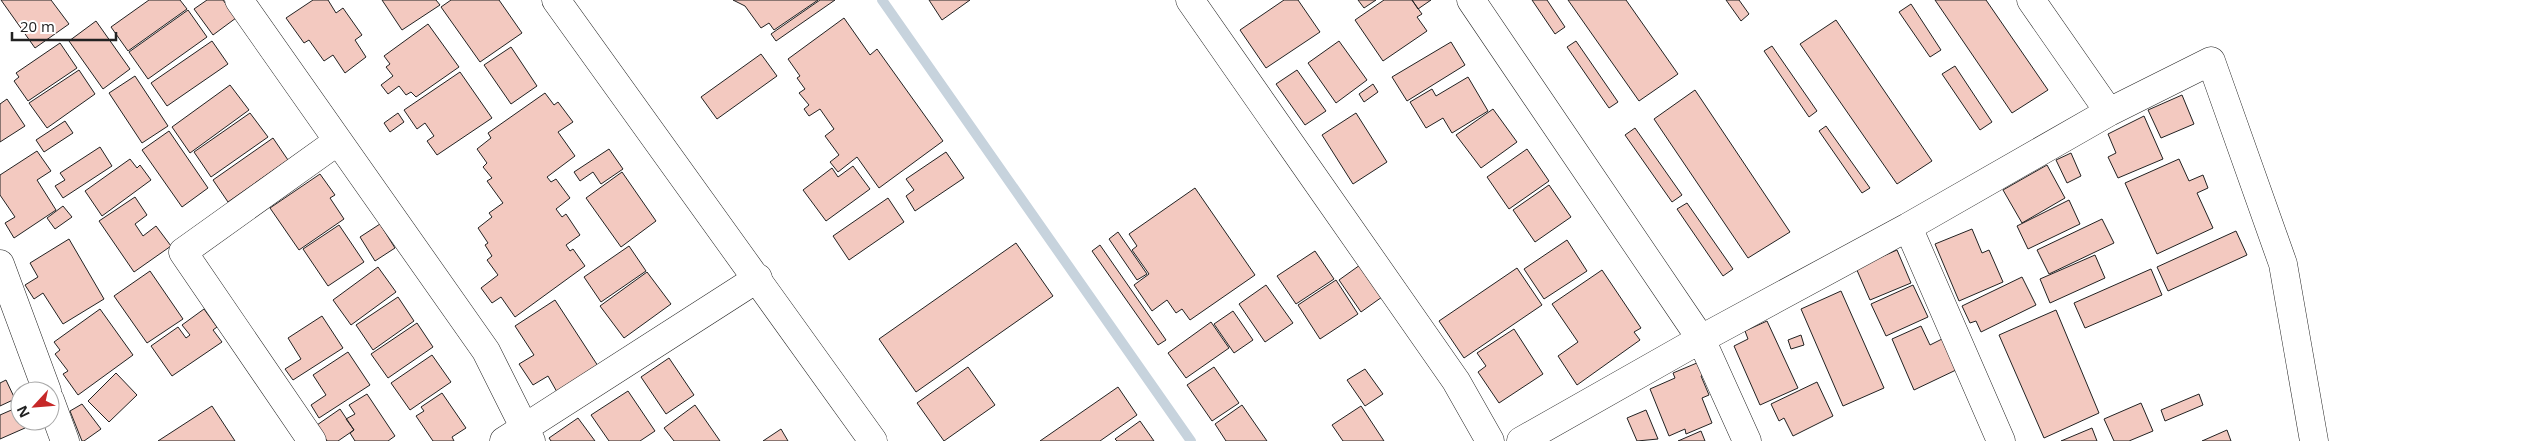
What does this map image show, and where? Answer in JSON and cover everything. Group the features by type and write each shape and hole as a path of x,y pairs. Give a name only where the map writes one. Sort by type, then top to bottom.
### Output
{"street":[{"path":"239,0 486,351 520,436 758,278"},
{"path":"556,0 758,278 873,441"},
{"path":"1190,0 1456,381 1490,441"},
{"path":"1471,0 1701,339 1747,441"},
{"path":"2030,0 2109,112"},
{"path":"1520,441 1701,339 1908,227 2109,112 2211,61 2283,264 2314,441"},
{"path":"312,441 183,252 338,141"},
{"path":"1908,227 2001,441"},
{"path":"0,264 42,381"},
{"path":"60,427 65,441"}],"building":[{"path":"1,0 51,0 69,24 35,48"},
{"path":"149,0 180,0 187,9 128,51 111,27"},
{"path":"207,0 223,0 236,18 213,35 194,9"},
{"path":"313,0 328,0 336,13 343,8 362,35 355,40 366,57 345,73 333,55 324,61 309,40 304,43 286,18"},
{"path":"382,0 436,0 440,5 402,30"},
{"path":"451,0 499,0 522,33 480,62 441,7"},
{"path":"733,0 818,0 774,30 769,23 761,28 745,6"},
{"path":"820,0 835,0 776,41 771,34"},
{"path":"929,0 970,0 942,20"},
{"path":"1284,0 1298,0 1320,32 1266,68 1240,30"},
{"path":"1358,0 1376,0 1364,8"},
{"path":"1384,0 1412,0 1422,14 1417,17 1427,31 1383,61 1355,20"},
{"path":"1412,0 1431,0 1418,9"},
{"path":"1532,0 1547,0 1565,27 1555,34"},
{"path":"1568,0 1626,0 1678,74 1639,101"},
{"path":"1726,0 1739,0 1749,14 1741,21"},
{"path":"1935,0 1986,0 2048,90 2012,113"},
{"path":"1911,4 1941,50 1930,57 1899,12"},
{"path":"188,10 207,37 148,79 129,52"},
{"path":"844,18 870,55 877,49 943,141 879,188 857,157 838,172 830,162 839,155 825,136 834,129 820,109 809,116 804,109 809,105 799,93 805,89 797,78 800,76 788,59"},
{"path":"1836,20 1932,161 1897,184 1800,44"},
{"path":"96,21 130,69 103,89 69,41"},
{"path":"428,24 459,67 416,97 411,92 406,95 399,86 388,94 381,85 393,76 386,67 390,64 384,56"},
{"path":"212,41 228,64 167,106 151,83"},
{"path":"1339,41 1367,80 1336,103 1308,63"},
{"path":"1576,41 1618,102 1609,108 1567,47"},
{"path":"1451,42 1465,65 1407,101 1392,77"},
{"path":"60,43 77,68 28,101 14,81 19,77 16,73"},
{"path":"1772,46 1817,111 1809,117 1764,51"},
{"path":"511,47 537,86 511,104 484,65"},
{"path":"761,54 777,76 717,119 701,97"},
{"path":"1955,66 1992,122 1980,130 1942,74"},
{"path":"79,70 95,94 47,128 29,103"},
{"path":"1297,70 1326,111 1305,125 1276,84"},
{"path":"460,72 492,118 437,155 427,141 434,136 425,123 417,129 404,110"},
{"path":"135,76 168,126 142,143 109,93"},
{"path":"1468,77 1488,111 1452,133 1443,118 1426,128 1410,102 1432,89 1436,96"},
{"path":"1373,84 1378,92 1364,102 1359,94"},
{"path":"230,85 249,110 190,153 172,127"},
{"path":"1695,90 1790,232 1748,258 1654,119"},
{"path":"545,93 554,105 558,102 573,122 558,132 575,156 547,177 551,182 556,179 570,198 556,209 562,217 566,214 580,235 566,245 570,251 573,249 585,266 515,317 501,297 492,303 481,288 498,275 487,260 492,256 485,245 488,243 478,228 492,217 489,213 503,203 487,181 492,178 483,167 487,163 477,149 491,138 488,133"},
{"path":"2182,95 2194,124 2161,138 2148,110"},
{"path":"7,99 25,126 0,142 0,104"},
{"path":"1493,109 1517,142 1481,168 1456,135"},
{"path":"250,113 268,137 211,177 194,152"},
{"path":"398,113 404,122 390,132 384,123"},
{"path":"1356,113 1387,162 1353,184 1322,135"},
{"path":"2144,116 2163,159 2118,178 2108,157 2116,153 2108,134"},
{"path":"65,121 73,133 44,152 36,140"},
{"path":"1826,126 1870,188 1862,193 1819,131"},
{"path":"1635,128 1682,195 1672,202 1625,135"},
{"path":"169,131 208,188 182,207 142,150"},
{"path":"273,138 288,160 228,202 213,180"},
{"path":"100,147 112,166 63,198 55,186 65,180 60,173"},
{"path":"609,149 623,169 601,184 593,172 580,181 574,172"},
{"path":"1527,149 1549,181 1509,209 1487,177"},
{"path":"37,151 51,171 37,180 56,210 14,238 5,223 15,217 0,195 0,175"},
{"path":"946,152 964,178 915,211 906,196 914,190 906,179"},
{"path":"2071,153 2081,176 2067,183 2056,160"},
{"path":"130,159 137,168 140,165 151,180 102,216 85,191"},
{"path":"2179,159 2189,181 2203,175 2208,188 2197,193 2213,228 2157,254 2125,183"},
{"path":"2047,165 2065,198 2022,223 2003,190"},
{"path":"853,166 870,189 826,221 803,190 832,168 838,177"},
{"path":"622,172 656,221 621,247 586,198"},
{"path":"320,174 335,195 330,198 344,219 299,250 270,208"},
{"path":"1549,185 1571,217 1535,242 1513,210"},
{"path":"1195,188 1255,275 1190,320 1182,309 1176,313 1167,300 1152,311 1134,285 1149,274 1132,250 1137,246 1129,234"},
{"path":"135,197 147,215 135,224 143,236 156,226 171,246 134,272 99,221"},
{"path":"888,198 904,222 849,260 833,236"},
{"path":"2069,200 2080,224 2028,249 2017,226"},
{"path":"1687,203 1733,269 1723,276 1677,209"},
{"path":"63,206 72,217 55,229 47,218"},
{"path":"2102,219 2114,243 2049,274 2037,250"},
{"path":"380,224 395,248 375,261 360,237"},
{"path":"339,225 364,262 328,286 303,249"},
{"path":"1972,229 1982,253 1989,250 2003,282 1959,301 1935,244"},
{"path":"2236,231 2247,255 2168,291 2157,267"},
{"path":"1118,232 1147,274 1137,280 1109,239"},
{"path":"69,239 104,299 63,324 43,293 34,299 25,285 38,277 30,263"},
{"path":"1567,240 1587,271 1544,299 1524,269"},
{"path":"1016,243 1053,296 916,392 879,339"},
{"path":"1100,245 1166,340 1158,345 1092,251"},
{"path":"629,246 646,271 601,302 584,277"},
{"path":"1897,250 1911,283 1870,300 1856,268"},
{"path":"1315,251 1334,279 1296,304 1277,276"},
{"path":"2095,255 2105,278 2050,303 2040,279"},
{"path":"1360,265 1382,297 1361,312 1339,280"},
{"path":"378,267 396,292 351,325 333,300"},
{"path":"1517,268 1542,305 1464,358 1439,321"},
{"path":"2151,269 2162,295 2085,328 2074,303"},
{"path":"1602,270 1641,328 1634,332 1640,340 1577,385 1558,356 1578,342 1552,304"},
{"path":"150,271 183,319 147,343 114,296"},
{"path":"647,272 671,304 624,338 600,306"},
{"path":"2022,277 2036,305 1981,332 1976,321 1970,323 1962,306"},
{"path":"1336,280 1358,314 1320,339 1298,305"},
{"path":"1266,285 1293,323 1265,342 1239,304"},
{"path":"1913,285 1928,317 1886,336 1871,304"},
{"path":"1841,291 1884,388 1843,406 1801,309"},
{"path":"398,297 414,321 373,350 356,325"},
{"path":"555,300 598,366 557,392 548,376 533,385 519,364 534,355 515,326"},
{"path":"100,309 133,355 78,395 63,374 68,371 55,354 60,350 54,342"},
{"path":"204,309 217,327 213,330 222,342 172,376 151,346 178,327 186,338 190,335 182,325"},
{"path":"2056,310 2099,413 2044,438 1999,335"},
{"path":"1233,311 1253,340 1234,353 1214,324"},
{"path":"322,316 343,348 293,380 285,369 301,359 288,338"},
{"path":"1767,321 1798,388 1760,405 1734,346 1748,339 1745,331"},
{"path":"1211,322 1229,348 1186,378 1168,353"},
{"path":"417,323 433,347 388,378 371,354"},
{"path":"1921,326 1930,345 1942,339 1956,370 1914,390 1892,339"},
{"path":"1514,329 1543,374 1499,403 1478,372 1486,366 1477,353"},
{"path":"1801,335 1804,345 1791,349 1788,340"},
{"path":"348,352 370,385 319,418 311,405 326,395 313,375"},
{"path":"432,355 451,382 410,410 391,383"},
{"path":"669,358 694,395 666,414 641,377"},
{"path":"1704,360 1709,372 1701,376 1709,395 1702,398 1712,423 1686,434 1685,429 1669,436 1650,389 1675,378 1673,373"},
{"path":"968,367 995,405 944,441 917,403"},
{"path":"1214,367 1239,403 1212,421 1187,385"},
{"path":"1365,369 1383,394 1365,406 1347,380"},
{"path":"116,373 137,395 109,422 88,401"},
{"path":"6,380 10,388 10,401 0,406 0,383"},
{"path":"1817,382 1833,416 1793,436 1784,418 1779,421 1771,404"},
{"path":"1118,387 1137,415 1100,441 1040,441"},
{"path":"628,391 655,431 640,441 609,441 591,415"},
{"path":"442,393 466,428 452,437 454,441 433,441 416,416 424,411 421,407"},
{"path":"367,394 395,436 388,441 355,441 350,433 354,430 346,419 355,414 349,405"},
{"path":"2199,394 2203,405 2165,421 2161,410"},
{"path":"2141,403 2153,431 2129,441 2114,441 2104,419"},
{"path":"82,404 101,429 84,441 82,441 70,411"},
{"path":"695,405 720,441 674,441 664,428"},
{"path":"1242,405 1267,441 1226,441 1215,424"},
{"path":"212,406 235,441 158,441"},
{"path":"1361,406 1384,441 1343,441 1332,425"},
{"path":"340,409 354,430 338,441 327,441 317,425"},
{"path":"1646,410 1658,439 1637,441 1627,418"},
{"path":"10,411 10,431 18,431 0,439 0,415"},
{"path":"578,418 595,441 551,441 549,438"},
{"path":"1140,421 1154,441 1117,441 1115,439"},
{"path":"2092,428 2097,441 2061,441"},
{"path":"781,429 788,441 763,441"},
{"path":"2227,430 2231,441 2202,441"},
{"path":"1701,431 1705,441 1678,441"}],"waterway":[{"path":"882,0 1191,441"}]}
